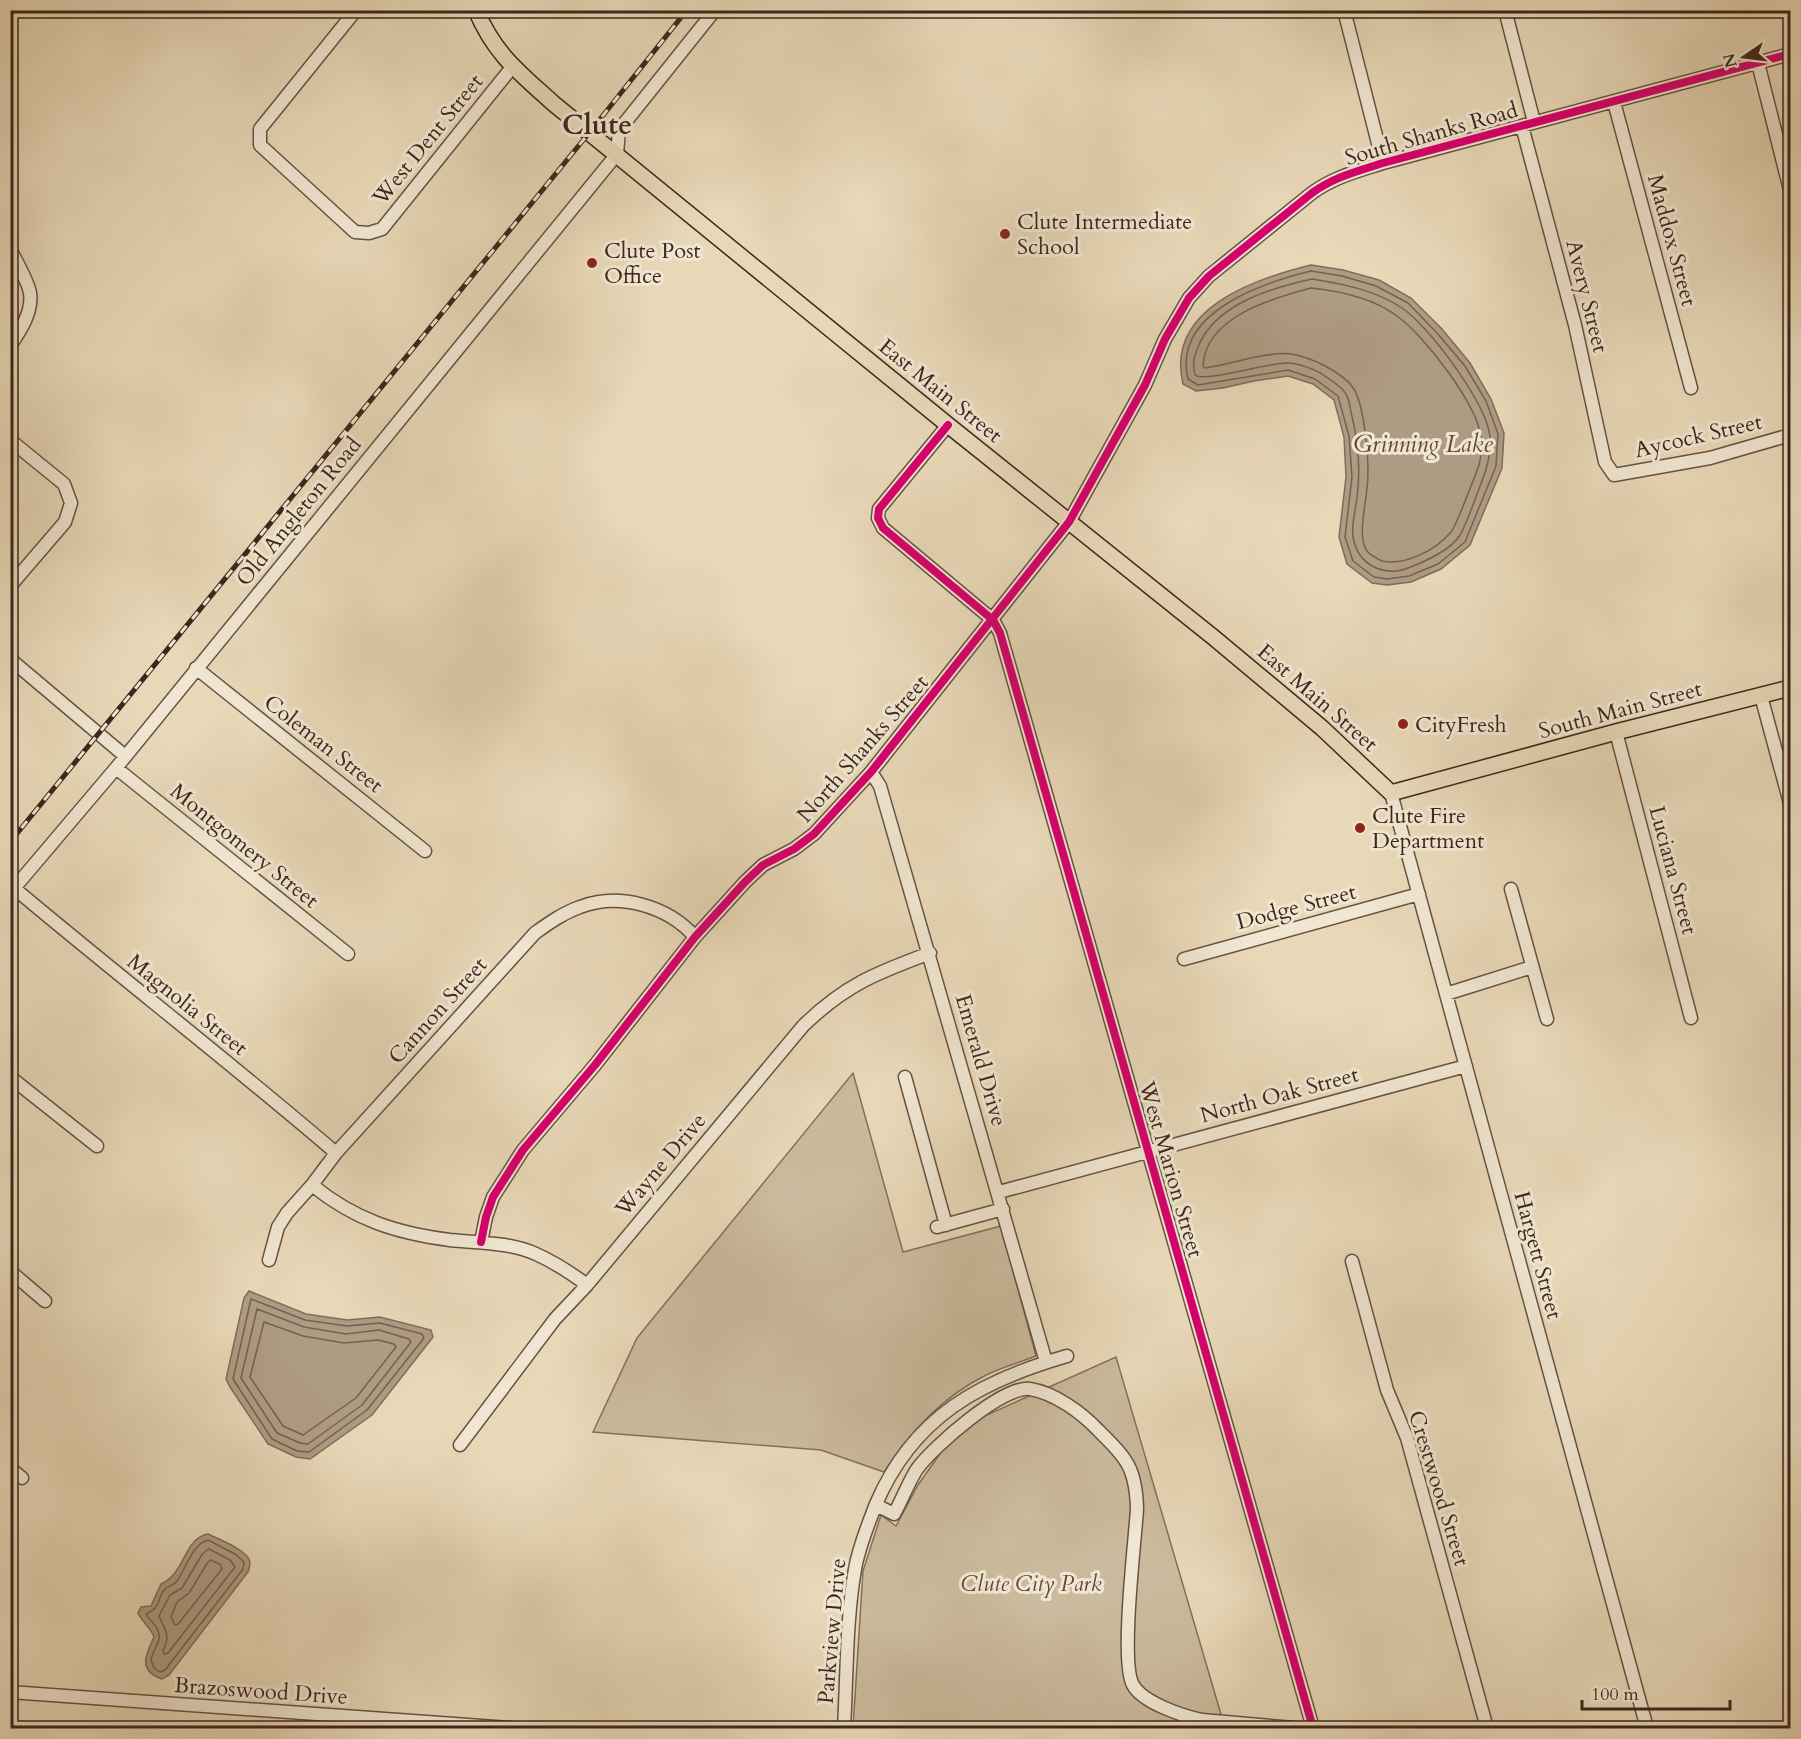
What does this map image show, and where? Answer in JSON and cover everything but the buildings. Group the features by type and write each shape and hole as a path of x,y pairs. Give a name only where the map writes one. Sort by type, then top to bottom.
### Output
{"main road":[{"name":"East Main Street","path":"476,10 489,39 513,66 554,104 1322,728 1391,792"},
{"name":"South Main Street","path":"1391,792 1791,688"}],"street":[{"name":"West Dent Street","path":"356,10 260,129 260,145 355,232 369,233 382,229 513,66"},
{"path":"617,154 619,130 715,10"},
{"path":"1344,10 1383,163"},
{"name":"Avery Street","path":"1505,10 1528,124 1605,462 1614,475"},
{"name":"South Shanks Road","path":"1070,522 1146,385 1166,339 1189,298 1209,276 1319,188 1339,177 1383,163 1791,54"},
{"path":"1758,63 1791,190"},
{"name":"Maddox Street","path":"1614,102 1691,388"},
{"name":"Old Angleton Road","path":"12,891 116,768 617,154"},
{"path":"10,249 30,293 22,330 10,346"},
{"path":"948,425 884,502 879,509 879,518 883,528 993,620"},
{"name":"Aycock Street","path":"1614,475 1710,458 1791,435"},
{"path":"10,440 64,484 70,503 65,522 10,586"},
{"name":"North Shanks Street","path":"481,1242 493,1197 523,1150 595,1065 695,937 745,882 764,866 794,849 814,834 871,772 1070,522"},
{"name":"West Marion Street","path":"993,620 1000,633 1313,1728"},
{"path":"10,659 125,756"},
{"name":"Coleman Street","path":"196,668 425,851"},
{"path":"1761,696 1791,803"},
{"name":"Luciana Street","path":"1616,732 1691,1018"},
{"name":"Montgomery Street","path":"116,768 348,954"},
{"name":"Emerald Drive","path":"871,772 880,786 930,953 1046,1362"},
{"name":"Hargett Street","path":"1391,792 1647,1728"},
{"path":"1511,889 1546,1019"},
{"name":"Magnolia Street","path":"12,891 257,1086 336,1153"},
{"name":"Dodge Street","path":"1184,959 1419,894"},
{"name":"Cannon Street","path":"269,1260 278,1227 287,1213 336,1153 535,933 561,915 592,904 625,901 646,906 666,915 685,925 695,937"},
{"name":"Wayne Drive","path":"460,1446 555,1319 587,1285 811,1018 854,984 930,953"},
{"path":"1446,994 1532,967"},
{"name":"North Oak Street","path":"999,1192 1466,1066"},
{"path":"10,1077 97,1146"},
{"path":"905,1077 941,1226 1003,1209"},
{"path":"312,1185 345,1210 386,1227 535,1253 587,1285"},
{"name":"Crestwood Street","path":"1352,1261 1387,1390 1407,1438 1487,1728"},
{"path":"10,1270 45,1301"},
{"name":"Parkview Drive","path":"844,1728 855,1567 862,1541 888,1479 906,1450 936,1418 954,1404 992,1383 1067,1356"},
{"path":"876,1504 894,1514 916,1470 936,1446 969,1418 1015,1391 1028,1389 1064,1403 1094,1426 1117,1449 1128,1462 1137,1487 1128,1642 1133,1685 1146,1698 1187,1717 1294,1728"},
{"path":"10,1468 22,1478"},
{"name":"Brazoswood Drive","path":"10,1692 510,1728"}],"green space":[{"path":"853,1073 903,1252 1001,1226 1036,1356 988,1374 942,1404 905,1442 884,1472 821,1450 593,1432 637,1338"},
{"name":"Clute City Park","path":"1116,1357 1225,1728 853,1728 863,1571 881,1515 896,1526 918,1485 958,1428"}],"water":[{"name":"Grinning Lake","path":"1311,265 1343,270 1379,280 1411,298 1442,329 1470,363 1491,399 1504,433 1502,468 1470,545 1441,569 1411,582 1387,585 1372,583 1347,564 1339,537 1346,477 1344,437 1334,400 1313,384 1288,376 1196,391 1183,384 1181,358 1187,336 1201,317 1219,302 1241,289 1264,279"},
{"path":"249,1291 306,1314 347,1320 380,1317 431,1330 433,1337 372,1415 310,1459 296,1457 268,1444 226,1379 244,1298"},
{"path":"208,1534 244,1553 250,1562 248,1571 169,1675 162,1679 154,1676 146,1667 146,1656 154,1637 138,1613 141,1607 151,1606 161,1584 175,1573 194,1542"}],"railway":[{"path":"10,842 687,10"}],"cycle path":[{"path":"481,1242 493,1197 523,1150 595,1065 695,937 763,865 794,849 814,834 871,772 1069,522 1145,385 1165,339 1189,298 1209,276 1312,193 1346,175 1383,163 1790,54"},
{"path":"948,425 879,509 878,518 883,528 993,620 1000,633 1313,1728"}],"place":[{"name":"Clute Intermediate School","path":"1005,234"},
{"name":"Clute Post Office","path":"592,263"},
{"name":"CityFresh","path":"1403,724"},
{"name":"Clute Fire Department","path":"1360,828"}],"district":[{"name":"Clute","path":"597,124"}]}
